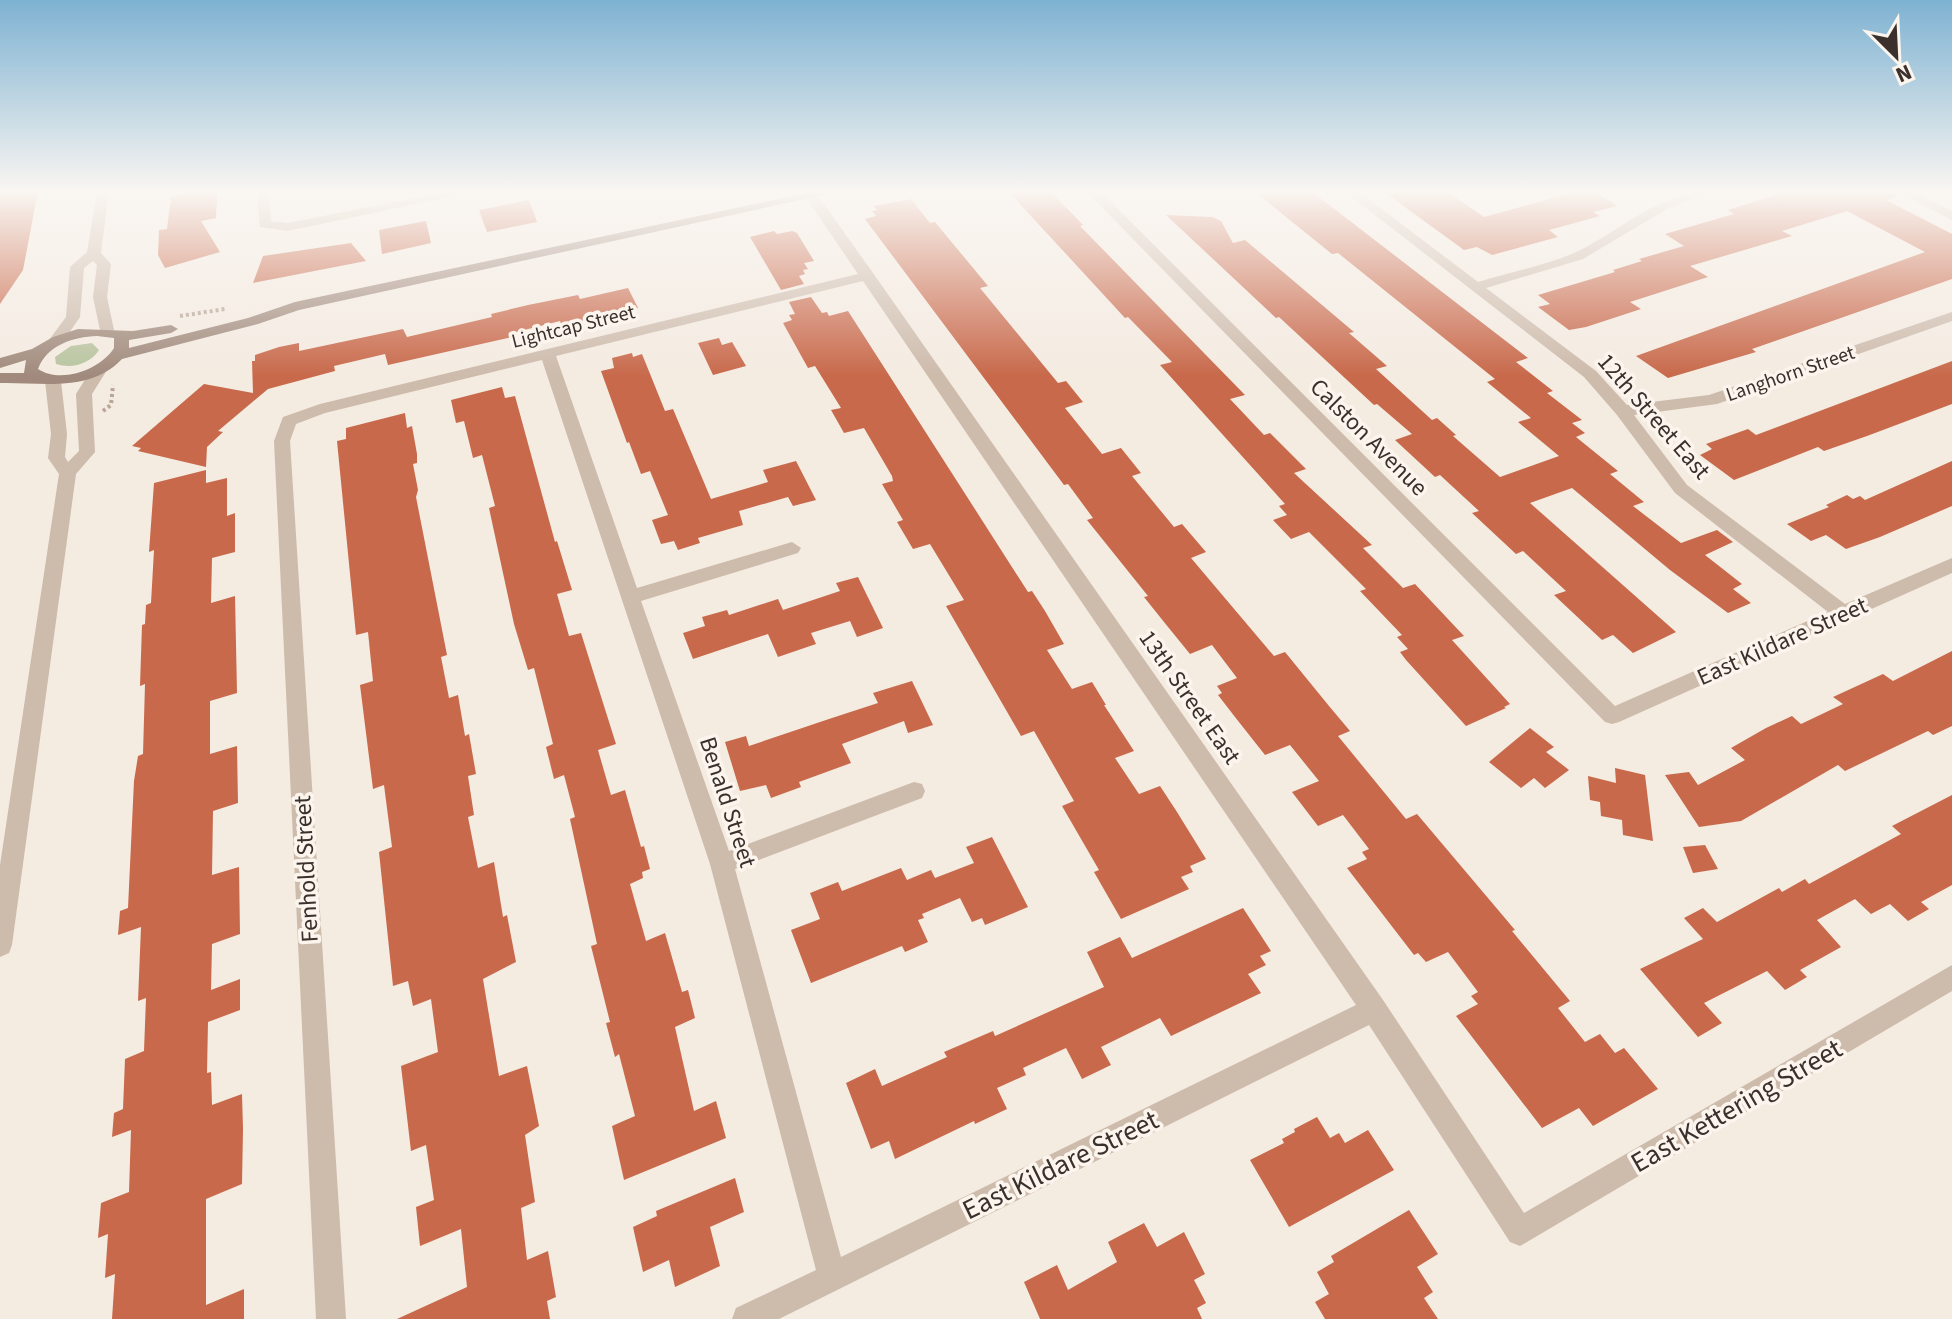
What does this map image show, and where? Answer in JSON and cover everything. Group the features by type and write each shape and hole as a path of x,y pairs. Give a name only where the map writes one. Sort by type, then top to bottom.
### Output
{"main road":[{"path":"0,378 36,377 53,381 99,370 120,355 253,321 295,306 546,253"},
{"path":"0,363 37,352 57,340 83,332 162,331 248,308 295,306"},
{"path":"114,332 123,342 120,355"},
{"path":"36,377 30,370 37,352"}],"street":[{"name":"13th Street East","path":"851,253 1374,1009 1520,1232"},
{"name":"Calston Avenue","path":"1153,253 1612,716"},
{"name":"12th Street East","path":"1430,253 1590,374 1623,411 1681,489 1844,614"},
{"path":"1475,287 1584,253"},
{"path":"57,340 73,317 77,267 94,254 104,264 100,297 114,332"},
{"name":"Lightcap Street","path":"289,421 320,409 868,276"},
{"name":"Langhorn Street","path":"1623,411 1711,400 1952,316"},
{"name":"Benald Street","path":"547,353 722,864 832,1276"},
{"path":"0,945 68,473 87,452 89,437 84,394 99,370"},
{"path":"53,381 59,434 56,458 68,473"},
{"name":"Fenhold Street","path":"289,421 282,441 331,1319"},
{"path":"630,597 792,548"},
{"name":"East Kildare Street","path":"1612,716 1952,565"},
{"path":"722,864 914,791"},
{"name":"East Kettering Street","path":"1520,1232 1952,977"},
{"name":"East Kildare Street","path":"747,1319 1374,1009"}],"green space":[{"path":"92,343 99,350 86,362 68,366 56,364 55,357 71,346"}],"building":[{"path":"0,253 26,253 23,270 0,304"},
{"path":"158,253 218,253 165,268"},
{"path":"286,253 359,253 366,261 253,283 263,256"},
{"path":"759,253 809,253 814,261 804,263 808,269 799,276 804,284 781,290"},
{"path":"890,253 960,253 988,286 980,288 1058,383 1066,381 1083,402 1065,408 1102,454 1121,448 1141,473 1132,476 1174,527 1182,524 1206,552 1191,558 1274,656 1285,652 1350,731 1338,736 1406,819 1417,814 1515,930 1512,931 1570,1001 1558,1008 1585,1042 1600,1034 1615,1053 1624,1048 1658,1089 1593,1126 1579,1108 1542,1128 1456,1016 1478,1004 1471,996 1478,992 1448,952 1426,962 1418,953 1414,955 1347,868 1367,859 1362,852 1369,849 1343,815 1318,826 1292,792 1319,781 1290,745 1265,755 1218,695 1222,693 1217,686 1237,678 1212,645 1190,654 1087,520 1093,518 1068,484 1064,485"},
{"path":"1065,253 1106,253 1245,395 1230,399 1264,435 1270,433 1306,469 1294,473 1372,545 1363,548 1403,588 1415,584 1464,636 1452,640 1510,704 1506,708 1466,726 1400,652 1408,649 1397,637 1402,635 1360,591 1366,589 1309,532 1291,539 1273,520 1287,515 1279,506 1285,504 1160,365 1172,362 1128,317 1125,318"},
{"path":"1206,253 1260,253 1354,332 1349,333 1387,366 1376,369 1432,420 1437,418 1500,477 1559,456 1518,422 1531,418 1487,382 1495,379 1338,253 1330,253 1391,253 1528,358 1516,362 1553,391 1547,393 1582,420 1572,423 1585,433 1576,437 1618,471 1610,474 1644,502 1633,506 1681,543 1717,530 1733,542 1705,555 1742,584 1733,589 1751,603 1728,613 1670,570 1572,488 1530,503 1676,632 1633,653 1613,635 1602,640 1554,595 1566,591 1523,551 1516,554 1472,513 1479,511 1440,475 1435,477 1395,440 1412,434 1377,404 1374,405"},
{"path":"1661,253 1736,253 1690,266 1708,277 1630,302 1641,309 1586,327 1569,330 1538,307 1550,304 1538,295 1615,272 1613,270 1642,261 1639,259"},
{"path":"1923,253 1952,253 1952,279 1752,349 1756,352 1668,378 1636,356"},
{"path":"628,288 638,308 562,326 560,321 516,332 517,336 388,365 385,354 334,366 335,371 268,389 218,431 223,432 207,447 206,467 138,451 141,448 132,446 204,384 253,393 252,361 255,361 255,355 279,347 299,343 299,351 403,329 407,337 528,305 578,295 580,299"},
{"path":"811,297 822,313 827,312 829,316 848,311 1028,592 1032,591 1045,611 1064,644 1047,650 1072,689 1092,682 1134,751 1115,758 1139,794 1160,786 1177,812 1206,859 1190,866 1193,872 1181,877 1189,889 1121,919 1094,872 1099,870 1062,806 1074,801 1034,731 1021,736 946,606 964,600 930,544 913,549 897,522 903,520 882,484 893,481 892,476 864,428 844,433 831,410 841,408 815,366 808,368 783,323 792,320 789,315 795,314 789,302"},
{"path":"719,338 722,345 732,342 746,366 713,375 698,343"},
{"path":"632,353 633,357 642,354 665,411 673,409 711,499 768,482 763,470 796,461 816,500 793,506 788,497 739,511 743,525 698,538 700,543 678,550 674,541 661,544 652,520 668,515 650,471 641,474 601,371 614,368 612,358"},
{"path":"1952,361 1952,404 1867,436 1824,451 1818,447 1734,480 1700,455 1712,449 1706,444 1748,429 1756,435"},
{"path":"502,387 505,398 515,396 555,542 572,590 557,594 569,636 581,633 616,744 598,750 611,795 625,790 650,869 642,872 643,878 630,884 646,941 665,933 682,992 688,990 695,1018 675,1027 694,1111 716,1101 726,1138 624,1180 612,1126 635,1116 619,1054 615,1057 606,1023 610,1022 591,946 597,944 570,819 575,817 564,775 554,779 546,747 553,744 534,668 528,670 514,624 489,508 495,506 482,455 473,458 464,421 456,423 451,400"},
{"path":"405,413 407,428 412,426 417,454 417,463 413,464 418,490 416,497 447,655 441,657 449,698 458,695 476,774 468,776 474,815 468,817 478,868 494,862 503,917 507,915 516,962 483,979 499,1076 527,1066 539,1126 525,1135 535,1202 521,1208 527,1260 548,1251 556,1297 547,1301 550,1319 397,1319 467,1287 461,1229 420,1246 416,1207 434,1200 426,1145 411,1151 401,1066 438,1052 431,999 413,1006 408,981 393,986 379,852 392,847 384,785 373,789 360,685 373,681 368,632 356,635 337,441 346,439 346,428"},
{"path":"1952,461 1952,506 1880,537 1846,549 1826,535 1811,541 1787,524 1829,507 1826,505 1847,495 1853,499 1860,496 1865,500"},
{"path":"206,470 206,483 227,478 227,516 235,513 235,552 212,558 211,603 235,596 237,693 210,701 210,754 237,746 238,803 213,811 212,875 239,867 240,934 212,944 211,990 240,979 240,1010 208,1022 207,1073 211,1072 212,1105 242,1094 243,1129 242,1184 206,1199 206,1305 244,1289 244,1319 112,1319 115,1274 105,1278 108,1234 98,1238 101,1203 129,1192 131,1130 112,1137 114,1113 123,1109 125,1059 144,1051 146,998 138,1001 141,927 118,935 120,911 128,908 134,781 138,756 143,754 145,684 140,686 142,625 145,624 146,605 151,603 154,550 149,552 154,483"},
{"path":"858,577 883,628 857,637 850,621 811,633 816,644 778,657 768,634 693,659 683,633 705,626 702,617 727,610 729,615 778,599 783,610 840,591 836,583"},
{"path":"1952,651 1952,726 1933,735 1928,731 1845,771 1838,765 1741,821 1699,827 1665,775 1689,772 1698,785 1745,760 1731,748 1766,728 1792,716 1801,724 1843,704 1833,697 1883,674 1893,681"},
{"path":"912,681 933,725 908,733 904,721 842,744 851,763 799,782 801,787 771,798 766,785 740,791 725,742 746,736 749,746 878,703 873,693"},
{"path":"1530,728 1554,747 1546,752 1569,770 1545,788 1534,778 1521,788 1489,762"},
{"path":"1615,768 1645,775 1653,841 1623,835 1622,820 1601,816 1600,802 1590,800 1588,776 1616,783"},
{"path":"1952,795 1952,885 1921,902 1929,909 1908,921 1890,904 1871,914 1855,899 1817,920 1841,947 1800,970 1807,977 1785,990 1767,971 1704,1003 1722,1023 1698,1037 1640,969 1703,939 1684,918 1703,908 1717,922 1779,888 1782,892 1805,879 1809,884 1901,834 1892,826"},
{"path":"992,837 1028,907 985,925 982,918 972,922 960,898 922,914 924,918 918,920 928,942 905,952 902,946 811,983 791,930 820,919 810,893 838,882 842,891 901,868 907,880 931,870 935,878 974,863 966,847"},
{"path":"1705,845 1718,869 1693,873 1683,847"},
{"path":"1243,908 1271,951 1260,956 1266,965 1248,974 1261,993 1171,1036 1160,1018 1101,1047 1111,1065 1082,1079 1066,1048 1023,1068 1026,1075 997,1088 1007,1109 975,1124 974,1121 895,1159 889,1141 871,1149 846,1083 875,1069 882,1086 947,1057 944,1052 993,1031 995,1036 1104,987 1087,952 1120,937 1132,958"},
{"path":"1317,1117 1330,1138 1339,1133 1345,1143 1368,1130 1394,1170 1289,1227 1250,1160 1284,1143 1282,1139 1295,1132 1294,1129"},
{"path":"735,1178 744,1212 710,1227 720,1266 675,1287 669,1260 643,1272 633,1227 657,1216 656,1211"},
{"path":"1409,1210 1438,1254 1417,1267 1433,1292 1424,1298 1438,1319 1325,1319 1315,1302 1329,1294 1317,1272 1334,1262 1331,1256"},
{"path":"1144,1223 1157,1247 1184,1232 1205,1274 1194,1280 1206,1303 1197,1308 1202,1319 1040,1319 1024,1282 1057,1265 1068,1290 1117,1262 1108,1242"}]}
